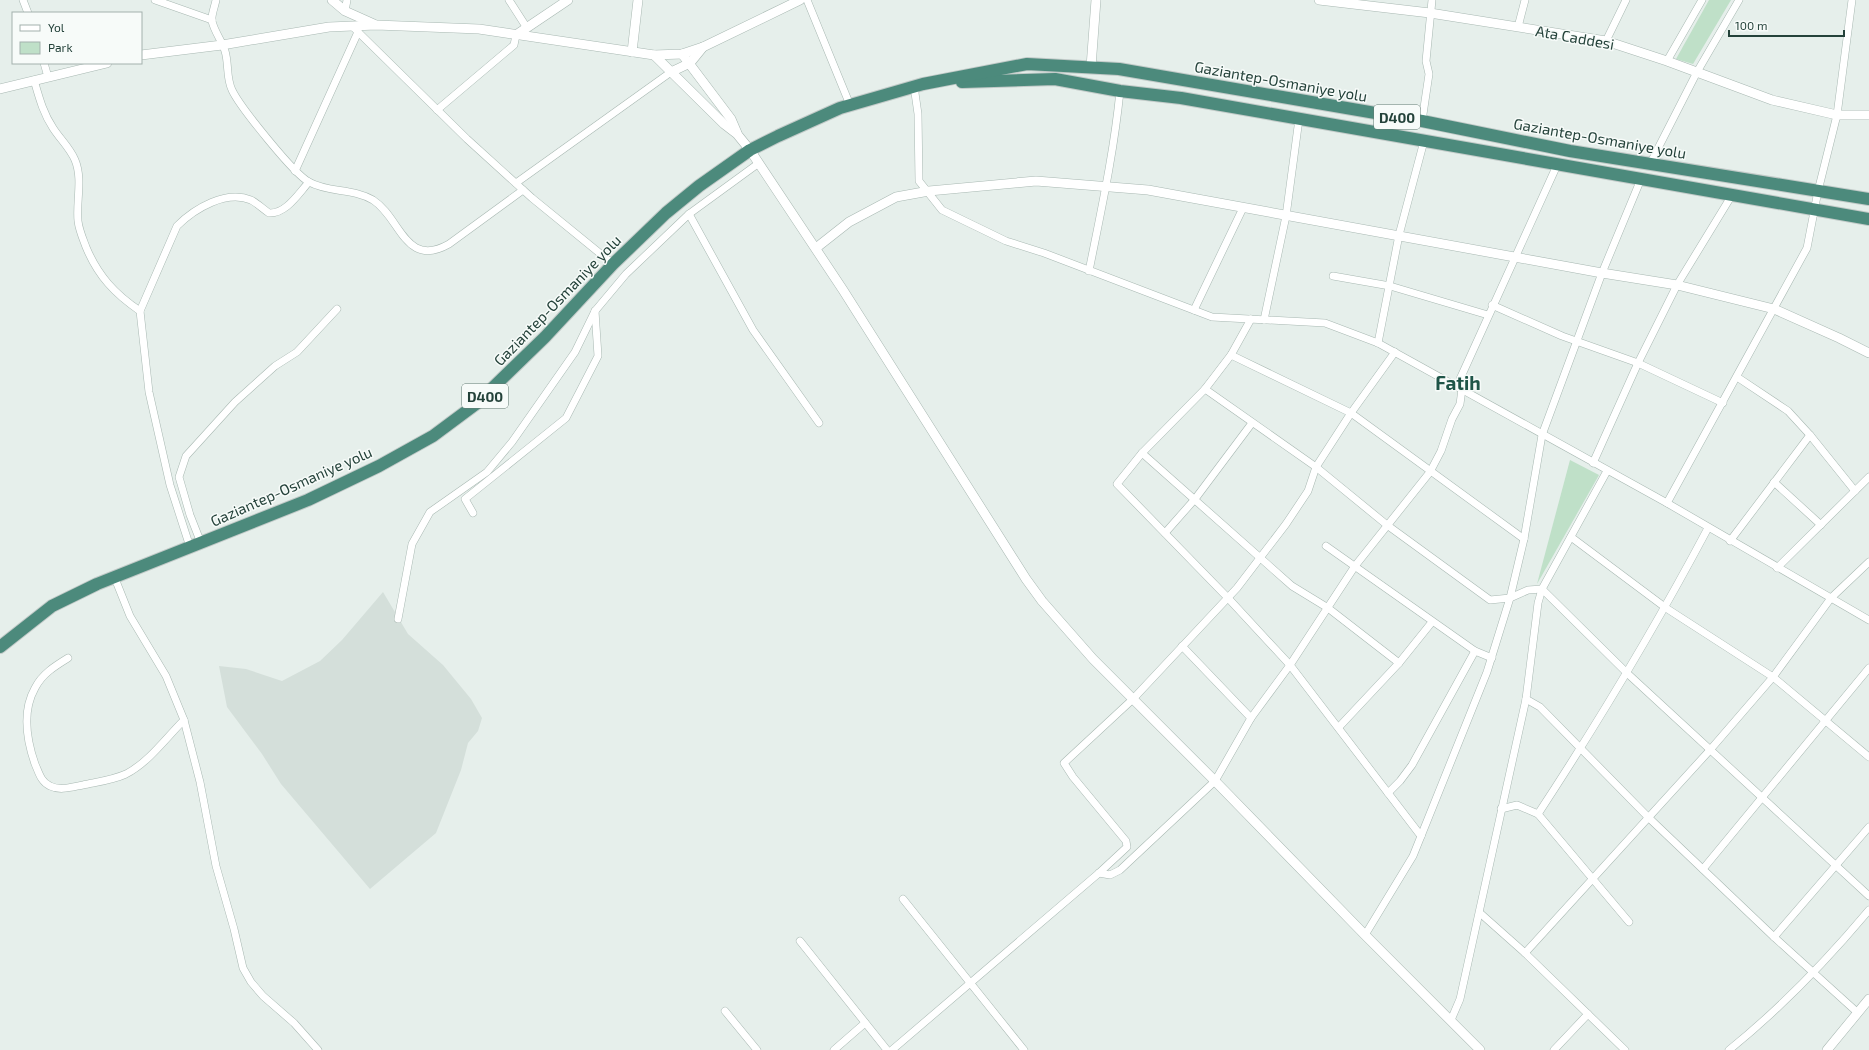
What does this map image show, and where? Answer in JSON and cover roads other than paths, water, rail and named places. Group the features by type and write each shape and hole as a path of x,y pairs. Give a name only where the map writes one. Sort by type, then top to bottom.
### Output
{"highway":[{"name":"Gaziantep-Osmaniye yolu","path":"0,647 52,606 114,576 202,543 308,500 379,466 433,436 476,404 545,337 613,264 682,199 699,186 750,150 804,124 850,105 918,85 1027,64 1119,68 1422,121 1570,151 1869,199"},
{"name":"Gaziantep-Osmaniye yolu","path":"918,85 1055,80 1120,91 1181,98 1558,163 1815,210 1869,218"}],"street":[{"path":"23,0 28,12"},
{"path":"155,0 212,20"},
{"path":"216,0 212,20 225,52 228,79 236,98 295,171 309,182 322,188 355,192 373,200 390,215 406,241 417,249 425,251 441,249 523,190"},
{"path":"332,0 345,11 376,25"},
{"path":"345,11 347,0"},
{"path":"509,0 527,28"},
{"path":"437,110 514,45 516,35 568,0"},
{"path":"632,52 638,0"},
{"path":"142,55 222,45 329,27 355,29 376,25 479,29 654,55 682,54 703,48 800,0"},
{"path":"807,0 850,105"},
{"path":"1091,67 1096,0"},
{"name":"Ata Caddesi","path":"1319,0 1430,13 1606,41 1667,61 1772,100 1837,115 1869,115"},
{"path":"1422,121 1429,74 1426,61 1432,0"},
{"path":"1518,27 1525,0"},
{"path":"1606,41 1626,0"},
{"path":"1667,61 1702,0"},
{"path":"1650,164 1697,72 1739,0"},
{"path":"1666,503 1723,403 1807,248 1818,191 1837,115 1852,0"},
{"path":"355,29 437,110 523,190 613,264"},
{"path":"295,171 355,29"},
{"path":"516,183 671,72 690,63 703,48"},
{"path":"682,54 731,119 737,134"},
{"path":"654,55 724,124 737,134 750,150 816,248 1026,579 1063,626 1093,659 1215,781 1364,936 1480,1050"},
{"path":"44,64 48,76"},
{"path":"0,89 48,76 102,64"},
{"path":"34,80 46,117 53,129 71,151 76,162 78,221 80,231 91,258 103,279 112,289 122,299 140,311"},
{"path":"918,85 919,181 929,191 942,210 1006,241 1044,253 1212,317 1325,323 1378,343 1666,503 1869,620"},
{"path":"1089,271 1107,187 1116,131 1120,91"},
{"path":"1264,320 1286,216 1299,119"},
{"path":"1378,343 1399,235 1424,141"},
{"path":"398,619 412,544 430,512 487,472 512,442 575,352 595,311 626,274 689,214 759,163"},
{"path":"1099,873 1110,875 1120,870 1215,781 1251,718 1290,665 1355,566 1430,472 1441,452 1452,419 1460,404 1462,389 1460,379 1492,305 1558,163"},
{"path":"1364,936 1413,856 1444,782 1492,658 1510,598 1524,539 1542,435 1578,342 1602,273 1641,179"},
{"path":"816,248 849,222 882,203 896,197 929,191 1036,181 1148,190 1602,273 1677,285 1774,309 1869,353"},
{"path":"190,547 170,485 148,392 140,311 177,226 185,218 205,205 235,197 253,201 269,213 276,213 283,209 309,182"},
{"path":"1593,463 1638,363 1677,285 1732,195"},
{"path":"1194,310 1243,208"},
{"path":"689,214 753,330 819,423"},
{"path":"1333,276 1390,286 1488,315"},
{"path":"1492,305 1578,342 1638,363 1723,403"},
{"path":"202,543 190,515 179,477 186,456 235,402 275,366 297,352 337,308"},
{"path":"473,513 465,499 566,418 598,356 595,311"},
{"path":"1251,319 1231,355 1205,389 1142,453 1117,484 1228,598 1290,665 1422,836"},
{"path":"892,1050 972,983 1127,847 1127,843 1073,777 1064,763 1133,698 1228,598 1261,558 1308,491 1316,467 1351,413 1395,352"},
{"path":"1231,355 1351,413 1524,539"},
{"path":"1737,377 1788,411 1810,435 1855,491"},
{"path":"1205,389 1316,467 1387,525 1490,600 1510,598 1528,590 1542,589 1628,674 1869,896"},
{"path":"1165,533 1195,498 1252,423"},
{"path":"1730,540 1810,435"},
{"path":"1142,453 1195,498 1292,586 1328,608 1399,663"},
{"path":"1451,1020 1460,999 1526,699 1538,603 1542,589 1607,471"},
{"path":"1777,568 1868,479"},
{"path":"1774,482 1821,525"},
{"path":"1538,814 1582,748 1628,674 1666,608 1708,528"},
{"path":"1571,537 1666,608 1773,677 1869,757"},
{"path":"1326,546 1432,622 1475,651 1492,658"},
{"path":"1525,953 1710,750 1773,677 1831,598 1869,562"},
{"path":"114,576 130,616 166,676 184,720 200,782 216,866 243,968 251,982 263,996 294,1023 318,1050"},
{"path":"1339,727 1399,663 1432,622"},
{"path":"1182,646 1251,718"},
{"path":"1388,793 1400,781 1412,765 1475,651"},
{"path":"68,658 41,678 31,696 27,726 29,744 39,775 48,786 61,789 113,779 126,774 144,761 184,720"},
{"path":"1703,869 1826,722 1869,668"},
{"path":"1526,699 1540,707 1582,748 1649,818 1774,937 1814,971 1858,1013"},
{"path":"1502,809 1517,805 1538,814 1629,922"},
{"path":"1774,937 1869,827"},
{"path":"903,899 972,983 1024,1050"},
{"path":"1729,1050 1746,1036 1814,971 1869,910"},
{"path":"1480,912 1525,953 1625,1050"},
{"path":"800,941 887,1050"},
{"path":"1827,1050 1869,999"},
{"path":"725,1011 757,1050"},
{"path":"1554,1050 1588,1014"},
{"path":"834,1050 865,1023"}],"district":[{"name":"Fatih","path":"1458,382"}]}
